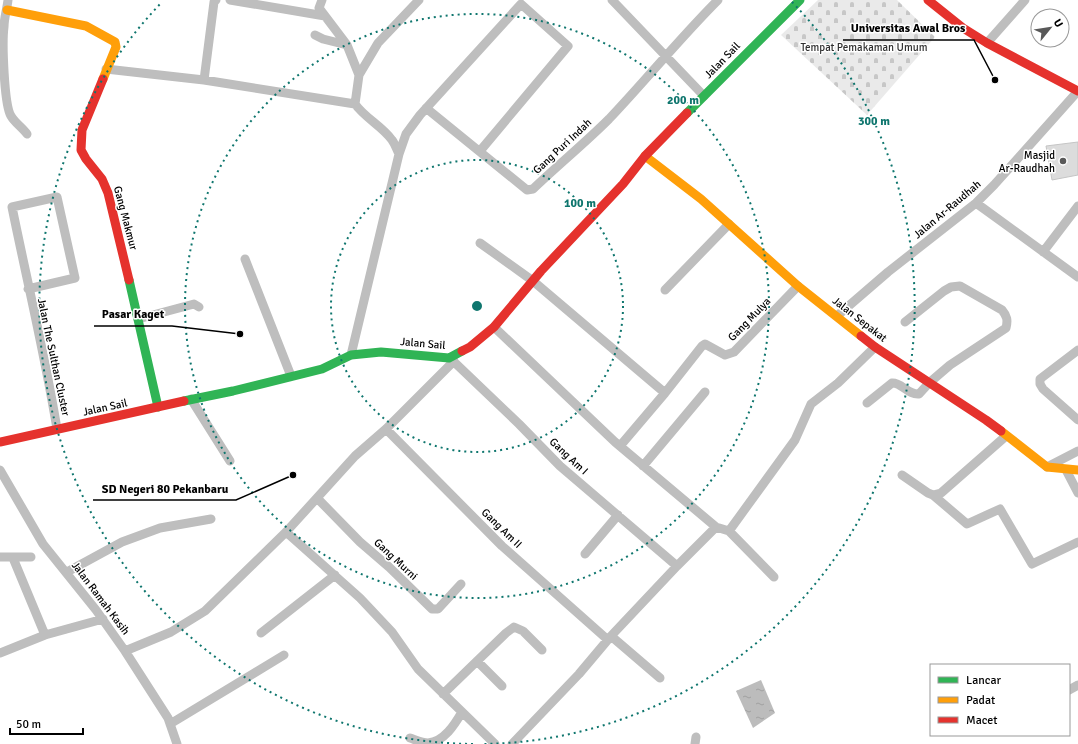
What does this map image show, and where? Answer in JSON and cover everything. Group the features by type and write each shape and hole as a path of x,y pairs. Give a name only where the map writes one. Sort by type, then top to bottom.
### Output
{"street":[{"path":"8,0 8,10 4,26 4,63 7,102 10,115 27,134"},
{"path":"204,80 214,2 216,0"},
{"path":"230,0 325,16"},
{"path":"355,104 359,75 378,42 419,0"},
{"path":"612,0 704,96"},
{"path":"667,57 698,20 718,0"},
{"name":"Jalan Sail","path":"0,442 233,391 322,369 351,355 381,352 452,359 470,347 494,326 533,280 623,184 645,156 730,68 800,0"},
{"path":"928,0 963,28 987,43 1078,91"},
{"path":"987,43 1025,0"},
{"path":"319,3 325,16 347,45 359,75"},
{"path":"351,355 399,154 406,134 426,108 521,4 568,46 480,151"},
{"name":"Gang Makmur","path":"8,10 86,26 115,42 116,46 82,130 81,150 86,159 102,179 108,193 158,407"},
{"path":"315,35 323,39 347,45"},
{"name":"Gang Puri Indah","path":"426,108 528,190 533,189 608,120 667,57"},
{"path":"106,69 204,80 355,104 361,112 377,124 393,140 399,154"},
{"name":"Jalan Ar-Raudhah","path":"837,316 901,262 976,203 1078,91"},
{"name":"Jalan Sepakat","path":"645,156 701,199 798,286 875,347 986,420 1047,467 1078,470"},
{"name":"Jalan The Sulthan Cluster","path":"28,289 75,278 57,197 12,207 28,289 56,429"},
{"path":"976,203 1078,277"},
{"path":"1044,252 1078,206"},
{"path":"665,290 729,224"},
{"path":"480,243 533,280 666,393"},
{"path":"245,259 291,376"},
{"name":"Gang Mulya","path":"620,446 666,393 702,346 705,344 725,355 734,352 798,286"},
{"path":"867,403 895,382 917,395 921,393 929,383 966,354 1006,328 1008,322 1002,310 960,286 951,287 944,291 905,322"},
{"path":"138,319 188,305 194,304 200,307"},
{"path":"494,326 557,388 620,446 716,527 729,531 774,577"},
{"path":"729,531 795,440 812,404 838,383 875,347"},
{"path":"1078,350 1040,379 1040,384 1043,389 1078,420"},
{"path":"125,651 171,632 205,611 286,532 355,456 386,429 452,359"},
{"name":"Gang Am I","path":"452,359 560,466 677,566"},
{"path":"643,466 704,392"},
{"path":"191,399 230,461"},
{"name":"Gang Am II","path":"386,429 502,546 609,638 660,678"},
{"path":"933,495 941,493 1006,436"},
{"path":"1047,467 1078,451"},
{"name":"Jalan Ramah Kasih","path":"0,470 43,544 67,572 103,619 125,651 168,718 176,744"},
{"path":"1066,470 1078,493"},
{"path":"902,475 933,495 967,524 1000,509 1032,564 1078,542"},
{"name":"Gang Murni","path":"316,498 360,542 389,567 432,609 438,609 461,584"},
{"path":"585,554 618,515"},
{"path":"67,572 122,542 160,528 211,519"},
{"path":"512,744 579,674 609,638 716,527"},
{"path":"286,532 360,598 392,632 418,669 495,744"},
{"path":"0,558 32,557"},
{"path":"13,558 45,635"},
{"path":"261,633 335,575"},
{"path":"0,652 45,635 103,619"},
{"path":"443,694 514,627 523,631 542,650"},
{"path":"170,724 284,655"},
{"path":"477,661 502,686"},
{"path":"410,738 428,743 437,740 456,722 462,712"}],"green space":[{"name":"Tempat Pemakaman Umum","path":"818,0 897,0 935,37 867,115 781,35"}],"water":[{"path":"761,680 775,713 753,728 736,691"}],"building":[{"name":"Masjid Ar-Raudhah","path":"1078,142 1078,175 1052,180 1046,146"}],"traffic: fast":[{"path":"687,113 800,0"},
{"path":"129,280 158,407"},
{"path":"184,401 233,391 322,369 351,355 381,352 449,358 462,351"}],"traffic: slow":[{"path":"7,10 86,26 115,42 116,47 103,79"},
{"path":"645,156 701,199 798,286 861,336"},
{"path":"1001,431 1047,467 1078,470"}],"traffic: jam":[{"path":"928,0 963,28 987,43 1078,91"},
{"path":"103,79 82,130 81,150 86,159 102,179 108,193 129,280"},
{"path":"462,351 470,347 494,327 541,271 623,184 645,156 687,113"},
{"path":"861,336 875,347 1001,431"},
{"path":"0,442 184,401"}],"place":[{"name":"Universitas Awal Bros","path":"995,80"},
{"name":"Masjid Ar-Raudhah","path":"1063,161"},
{"name":"Pasar Kaget","path":"240,334"},
{"name":"SD Negeri 80 Pekanbaru","path":"293,475"}]}
